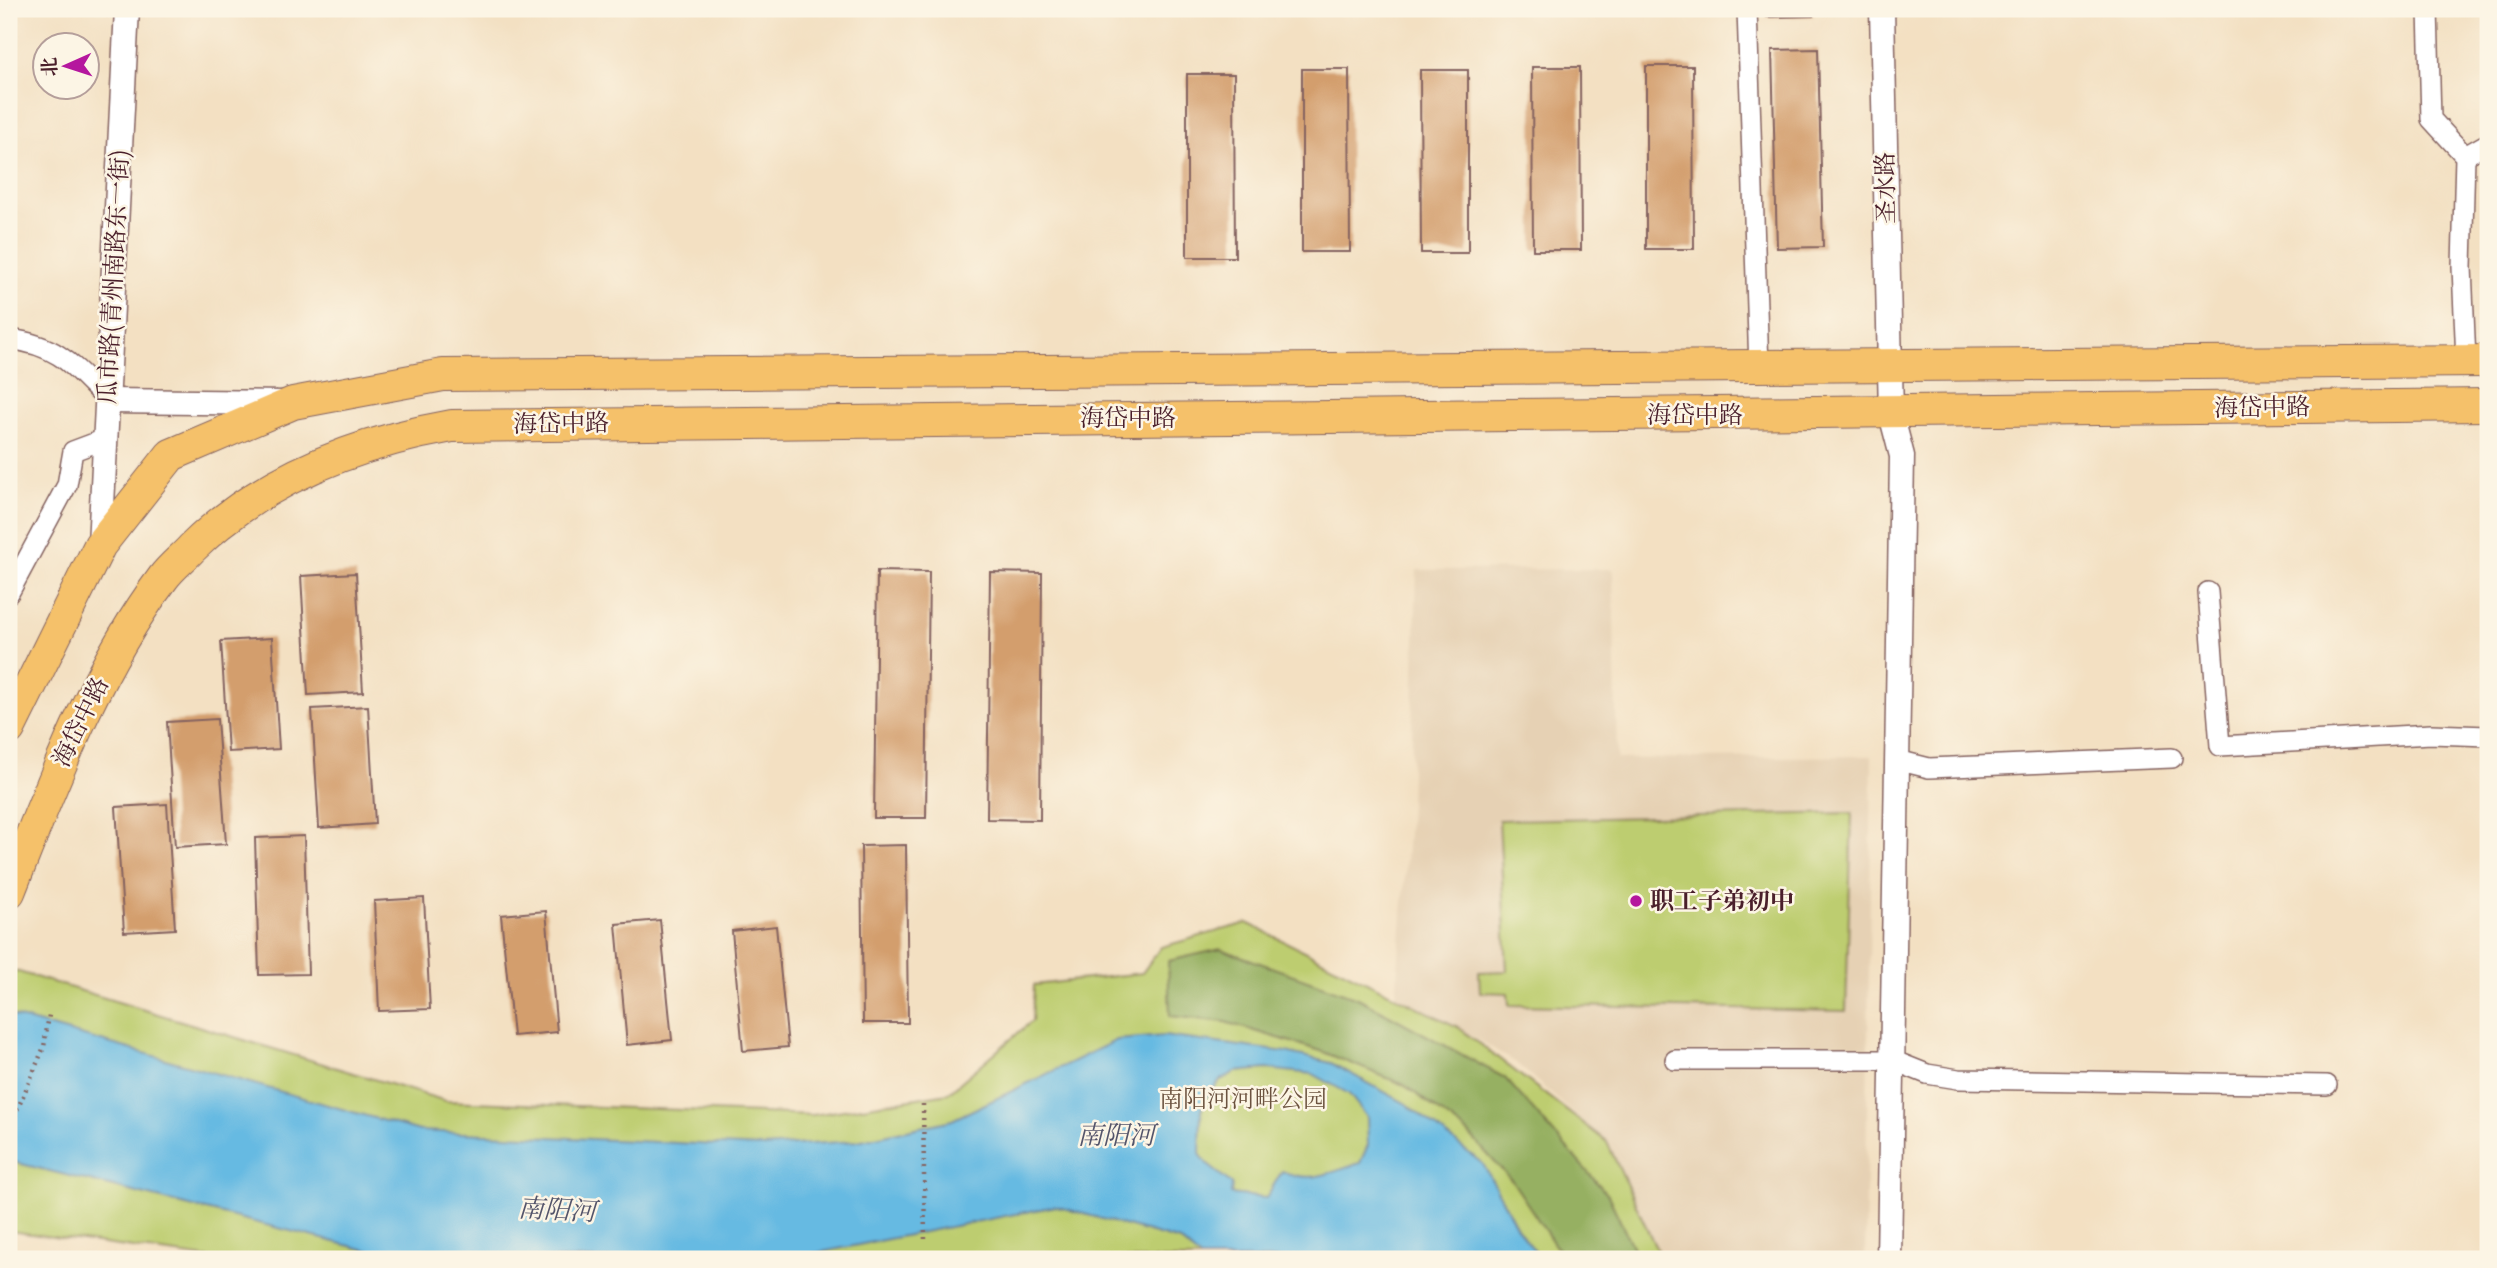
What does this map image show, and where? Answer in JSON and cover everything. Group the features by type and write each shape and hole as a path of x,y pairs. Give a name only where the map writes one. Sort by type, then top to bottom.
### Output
{"main road":[{"name":"海岱中路","path":"9,729 100,545 171,455 293,403 443,375 2477,361"},
{"name":"海岱中路","path":"9,892 66,749 115,653 163,576 210,531 292,476 342,453 411,433 452,426 865,420 1891,414 2488,405"}],"street":[{"name":"瓜市路(青州南路东一街)","path":"100,545 127,9"},
{"path":"1747,9 1759,368"},
{"name":"圣水路","path":"1882,9 1891,414 1902,456 1889,1259"},
{"path":"2428,9 2431,119 2465,156 2462,267 2477,361"},
{"path":"2465,156 2488,144"},
{"path":"9,339 33,342 62,354 108,401 293,403"},
{"path":"9,593 67,485 73,451 105,439"},
{"path":"2208,593 2220,746 2431,734 2488,736"},
{"path":"1897,760 1929,768 2172,758"},
{"path":"1675,1060 1892,1060 1927,1074 1958,1079 2327,1085"}],"path":[{"path":"9,1129 44,1047 49,1016"},
{"path":"923,1104 925,1242"}],"shaded area":[{"name":"职工子弟初中","path":"1613,569 1617,759 1872,756 1865,1259 1661,1259 1607,1142 1515,1062 1458,1027 1396,996 1410,806 1417,570"}],"green space":[{"path":"1852,813 1846,1011 1509,1005 1508,993 1480,992 1479,972 1507,971 1499,820"},
{"name":"南阳河河畔公园","path":"1247,923 1458,1027 1607,1142 1661,1259 213,1259 9,1231 9,969 446,1101 813,1115 948,1093 1032,1021 1034,985 1142,973 1161,947"},
{"path":"1221,949 1360,999 1505,1078 1608,1195 1638,1259 1564,1259 1513,1182 1468,1133 1404,1085 1321,1051 1225,1022 1170,1016 1168,961"}],"water":[{"name":"南阳河","path":"9,1015 420,1131 763,1147 857,1141 952,1120 1117,1040 1164,1036 1286,1052 1331,1063 1405,1103 1483,1164 1518,1229 1541,1259 1201,1259 1180,1241 1056,1206 787,1259 403,1259 9,1161","holes":["1267,1069 1313,1074 1349,1094 1367,1117 1368,1145 1360,1163 1312,1177 1282,1171 1266,1198 1231,1194 1232,1184 1208,1165 1200,1154 1201,1110 1207,1096 1220,1081 1235,1072"]}],"building":[{"path":"1767,9 1812,9 1813,16 1767,17"},
{"path":"1818,49 1823,247 1777,248 1772,50"},
{"path":"1646,66 1693,66 1694,249 1646,249"},
{"path":"1532,67 1580,67 1581,250 1533,250"},
{"path":"1302,69 1349,69 1350,252 1302,252"},
{"path":"1420,70 1468,70 1468,253 1421,253"},
{"path":"1187,74 1234,74 1235,257 1187,257"},
{"path":"877,571 929,572 926,818 874,818"},
{"path":"990,572 1042,573 1040,820 987,819"},
{"path":"356,573 363,692 308,695 301,576"},
{"path":"272,638 279,749 228,752 221,641"},
{"path":"368,706 375,824 319,828 312,709"},
{"path":"217,719 226,844 175,847 167,722"},
{"path":"167,804 175,929 124,932 116,807"},
{"path":"304,836 308,974 259,975 255,838"},
{"path":"906,845 908,1023 863,1023 861,846"},
{"path":"424,898 430,1009 379,1011 374,901"},
{"path":"546,911 557,1032 513,1036 501,915"},
{"path":"660,920 672,1040 627,1045 616,924"},
{"path":"776,926 788,1047 743,1051 732,931"}],"place":[{"name":"职工子弟初中","path":"1636,901"}]}
